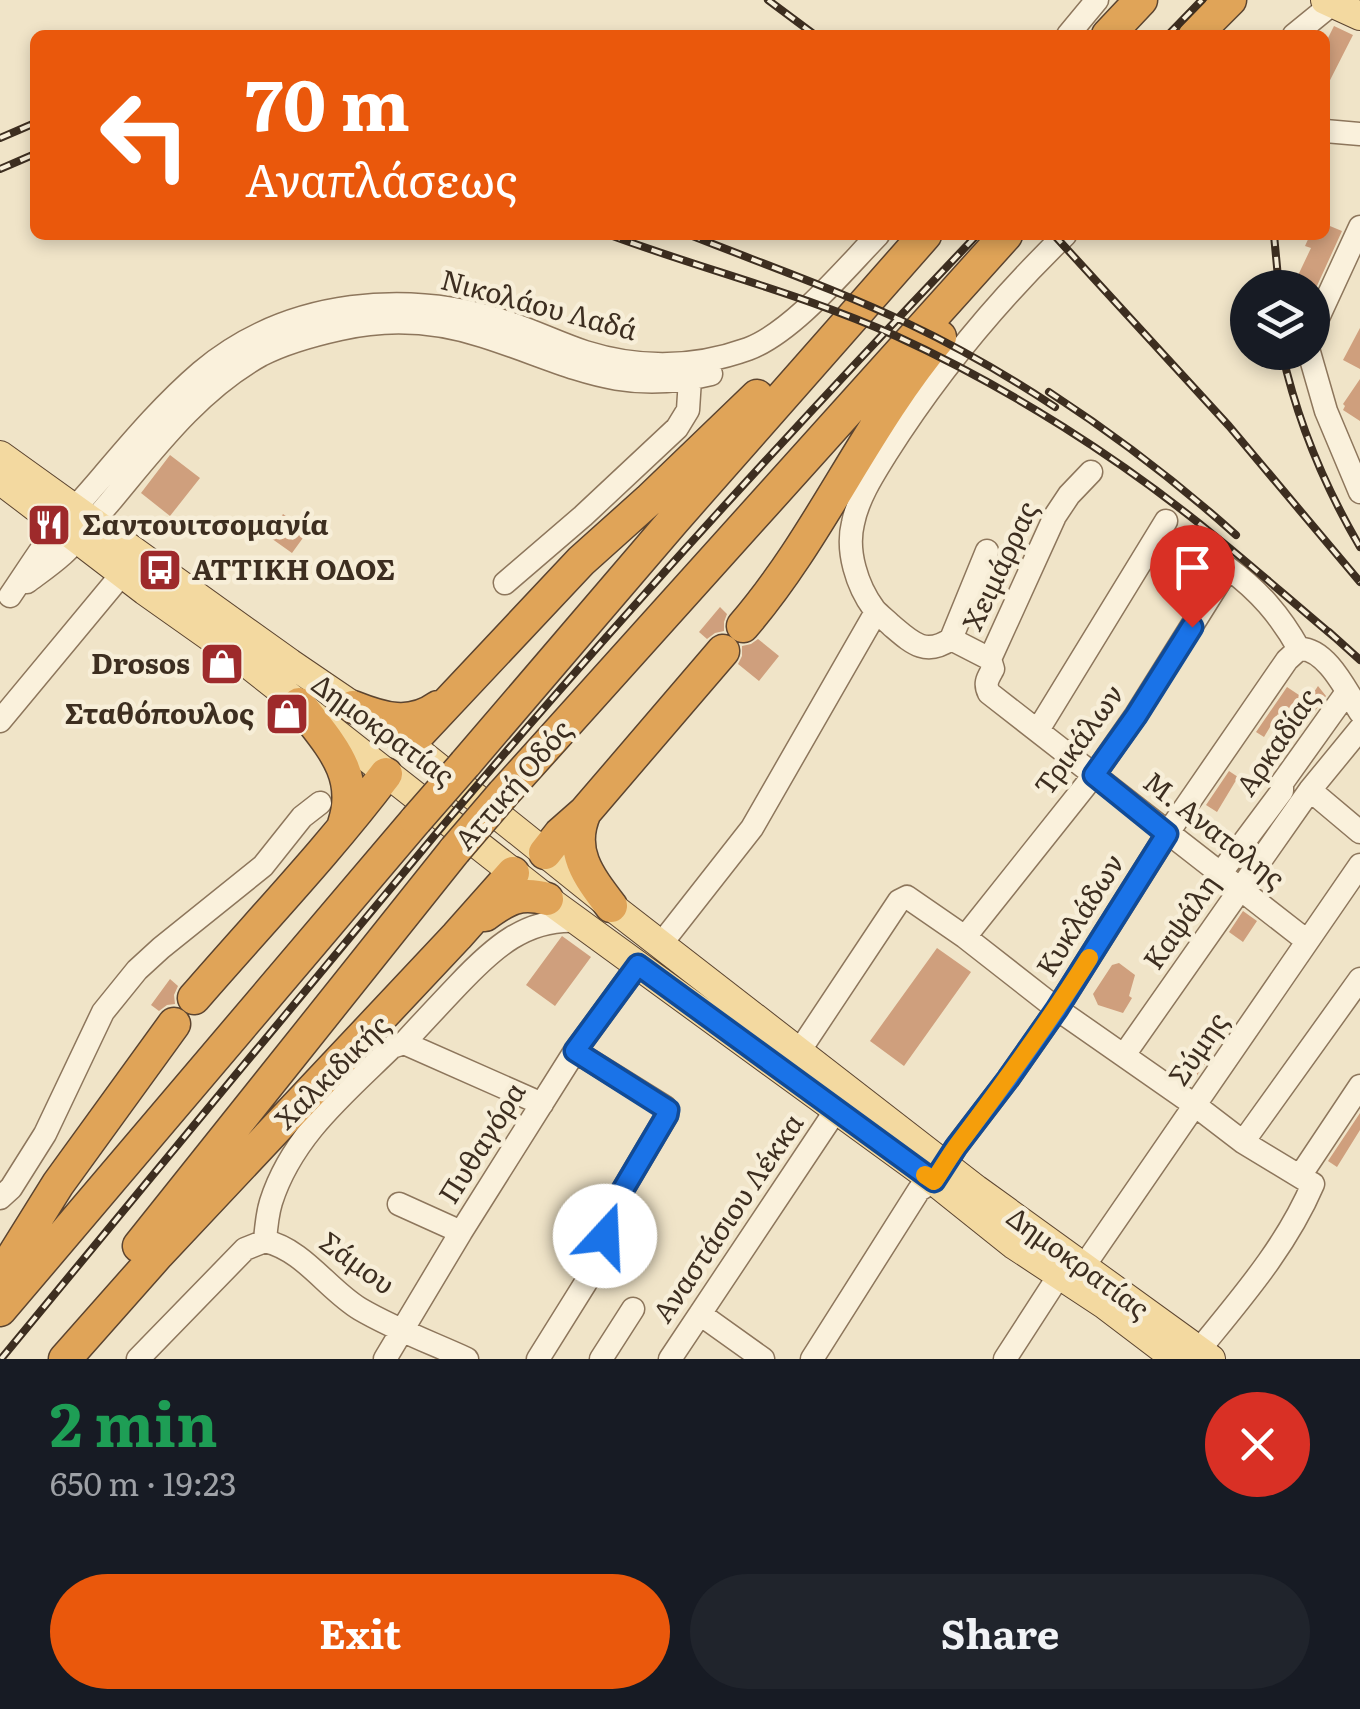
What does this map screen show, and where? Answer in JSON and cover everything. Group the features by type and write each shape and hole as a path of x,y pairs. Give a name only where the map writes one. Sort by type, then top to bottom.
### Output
{"highway":[{"path":"1113,30 1141,0"},
{"path":"1201,30 1230,0"},
{"name":"Αττική Οδός","path":"0,1310 673,520 921,240"},
{"name":"Αττική Οδός","path":"49,1359 455,850 1002,240"},
{"path":"546,853 560,834 586,812 772,593 927,352 1022,240"},
{"path":"408,744 580,560 664,487 776,377 843,328"},
{"path":"353,707 389,719 410,720 432,712 450,698"},
{"path":"299,704 334,752 347,778 350,796 342,829"},
{"path":"0,1278 58,1184 184,1011 386,774"},
{"path":"586,812 578,839 584,868 611,906"},
{"path":"66,1359 170,1241 512,873"},
{"path":"457,936 502,903 525,895 547,899"}],"main road":[{"path":"1333,1 1360,16"},
{"name":"Δημοκρατίας","path":"0,455 77,524 122,574 244,660 512,873 836,1110 940,1173"},
{"name":"Δημοκρατίας","path":"0,480 77,524 408,744 800,1050 940,1173 1014,1245 1072,1270 1196,1356"},
{"path":"386,774 408,744"},
{"path":"512,873 546,853"}],"street":[{"path":"1072,30 1097,0"},
{"path":"1300,30 1333,1"},
{"path":"1330,131 1360,134"},
{"path":"1330,304 1352,270 1360,227"},
{"name":"Νικολάου Λαδά","path":"77,524 143,429 202,372 236,348 314,314 377,304 436,306 476,313 614,360 662,365 708,360 774,336 873,240"},
{"path":"987,551 951,639 937,646 922,646 906,639 876,612 859,581 852,552 852,523 892,445 933,387 998,306 1060,240"},
{"name":"Νικολάου Λαδά","path":"5,601 215,386 263,354 293,341 379,322 431,324 468,331 609,379 638,383 690,379 733,366 777,340 799,314"},
{"path":"1314,370 1326,411 1353,449 1360,492"},
{"path":"506,583 677,428 688,410 690,379"},
{"name":"Χειμάρρας","path":"988,693 986,684 994,665 990,658 1055,516 1091,472"},
{"path":"1038,730 1166,520"},
{"name":"Τρικάλων","path":"964,937 1094,775 1136,716 1228,568 1264,598 1299,649"},
{"path":"0,721 122,574"},
{"path":"660,944 752,828 876,612"},
{"path":"951,639 990,658"},
{"path":"1299,649 1308,648 1325,660 1354,702"},
{"name":"Κυκλάδων","path":"812,1359 919,1190 940,1173 1008,1079 1167,834 1299,649"},
{"name":"Μ. Ανατολης","path":"988,693 1307,941"},
{"name":"Αρκαδίας","path":"1220,874 1282,792 1282,783 1354,702"},
{"name":"Καψάλη","path":"1124,1055 1310,790 1360,729"},
{"path":"1310,790 1360,832"},
{"path":"0,1198 32,1155 103,1012 118,992 160,948 262,866 302,817 320,803"},
{"name":"Σύμης","path":"1005,1359 1196,1106 1360,865"},
{"path":"800,1050 899,901 907,897 1243,1142 1306,1180"},
{"name":"Χαλκιδικής","path":"265,1241 272,1198 306,1133 392,1048 404,1042 502,942 541,924 579,922"},
{"name":"Πυθαγόρα","path":"385,1359 575,1051 638,965"},
{"path":"1243,1142 1360,979"},
{"path":"404,1042 542,1104"},
{"path":"538,1359 593,1271 615,1203 667,1115 665,1107 575,1051"},
{"path":"1196,1356 1289,1233 1306,1180 1360,1086"},
{"name":"Αναστάσιου Λέκκα","path":"670,1359 836,1110"},
{"path":"398,1204 461,1232"},
{"path":"138,1359 245,1249 265,1241"},
{"name":"Σάμου","path":"265,1241 297,1256 358,1307 468,1359"},
{"path":"601,1359 633,1309"},
{"path":"700,1314 762,1359"}],"building":[{"path":"1334,26 1353,35 1330,80 1330,34"},
{"path":"1330,226 1342,231 1324,270 1301,270 1311,248 1305,246 1308,240 1330,240"},
{"path":"1360,328 1360,369 1343,360"},
{"path":"1360,379 1360,421 1343,410 1343,404"},
{"path":"170,455 200,478 170,516 141,493"},
{"path":"283,514 308,531 292,553 268,536"},
{"path":"720,607 727,614 724,631 707,639 699,632"},
{"path":"758,639 779,656 759,681 738,664 742,646"},
{"path":"1318,686 1326,696 1309,719 1291,707 1285,718 1278,714 1264,737 1256,732 1287,687 1308,701"},
{"path":"1229,771 1238,777 1217,812 1206,805"},
{"path":"1243,911 1257,921 1243,942 1229,932"},
{"path":"562,936 591,957 555,1006 526,985"},
{"path":"937,948 971,972 904,1066 870,1041"},
{"path":"1119,963 1135,975 1129,996 1132,998 1123,1013 1098,1005 1093,994 1112,965"},
{"path":"170,979 178,986 175,1004 159,1011 151,1005"},
{"path":"1194,1053 1207,1061 1191,1084 1179,1076"},
{"path":"1360,1113 1360,1130 1337,1167 1328,1161"}],"railway":[{"path":"768,0 808,30"},
{"path":"1173,30 1202,0"},
{"path":"0,138 30,125"},
{"path":"0,169 30,156"},
{"path":"624,240 861,321 980,378 1062,426 1142,480 1338,640"},
{"path":"703,240 909,324 984,363 1055,407"},
{"path":"1,1359 501,758 702,531 972,240"},
{"path":"1059,240 1229,426 1360,582"},
{"path":"1274,240 1277,270"},
{"path":"1287,370 1314,452 1360,547"},
{"path":"1049,392 1145,460 1236,535"},
{"path":"1329,632 1360,660"}],"slow traffic":[{"path":"925,1175 934,1181 1089,958"}],"place":[{"name":"Σαντουιτσομανία","path":"49,525"},
{"name":"ΑΤΤΙΚΗ ΟΔΟΣ","path":"160,570"},
{"name":"Drosos","path":"222,664"},
{"name":"Σταθόπουλος","path":"287,714"}],"route":[{"path":"605,1236 615,1203 668,1110 575,1051 638,965 934,1181 1057,1009 1167,834 1094,775 1192,627"}]}
